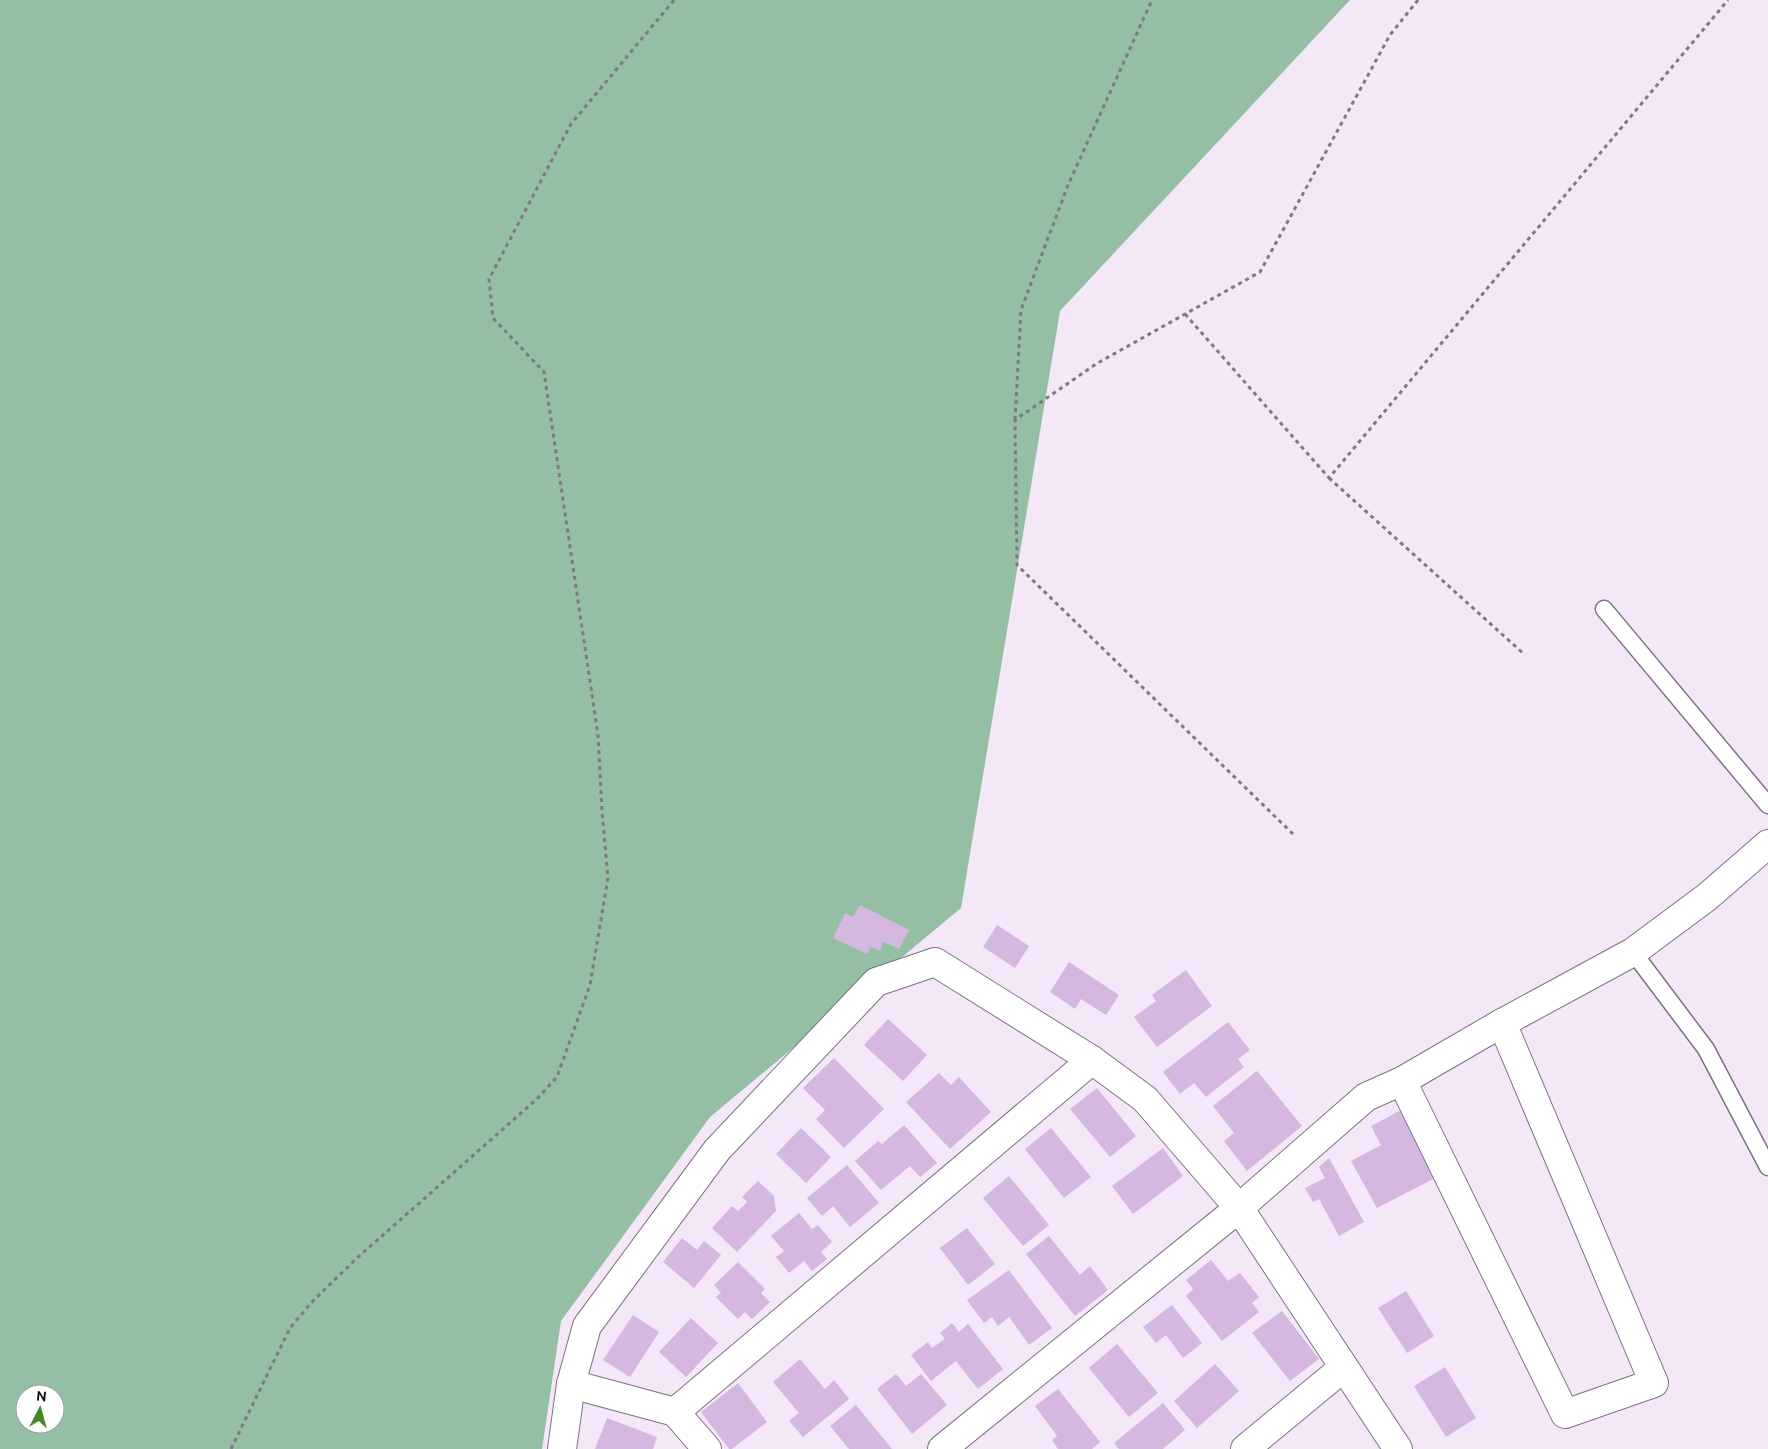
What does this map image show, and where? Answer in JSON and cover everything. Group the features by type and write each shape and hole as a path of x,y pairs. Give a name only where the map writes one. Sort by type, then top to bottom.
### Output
{"street":[{"path":"942,1449 1239,1208 1366,1097 1402,1081 1502,1023 1633,952 1707,897 1768,844"},
{"path":"562,1449 571,1384 587,1326 717,1150 876,982 935,962 1092,1060 1145,1099 1239,1208 1398,1449"},
{"path":"1402,1081 1565,1414 1654,1383 1502,1023"},
{"path":"675,1412 1092,1060"},
{"path":"1245,1449 1343,1368"},
{"path":"571,1384 675,1412 707,1449"}],"lane":[{"path":"1604,609 1768,805"},
{"path":"1633,952 1706,1049 1768,1167"}],"path":[{"path":"231,1449 290,1328 305,1309 358,1258 537,1099 557,1077 590,985 608,878 598,735 544,372 493,318 489,279 571,124 674,0"},
{"path":"1152,0 1068,185 1021,310 1014,420 1017,565 1293,834"},
{"path":"1014,420 1096,364 1260,272 1390,35 1418,0"},
{"path":"1328,478 1728,0"},
{"path":"1185,314 1328,478 1525,655"}],"green space":[{"path":"0,0 1350,0 1060,311 961,908 710,1117 561,1321 542,1449 0,1449"}],"building":[{"path":"860,905 909,930 899,949 882,941 881,951 871,947 867,954 833,938 845,913 853,917"},
{"path":"997,925 1029,946 1015,968 983,947"},
{"path":"1069,962 1119,995 1106,1015 1081,999 1075,1009 1050,992"},
{"path":"1186,970 1212,1006 1157,1047 1134,1017 1156,1001 1152,995"},
{"path":"888,1019 927,1055 903,1081 864,1045"},
{"path":"1228,1022 1250,1050 1238,1059 1244,1067 1206,1097 1194,1083 1180,1094 1163,1072"},
{"path":"834,1058 884,1109 844,1148 816,1119 825,1110 803,1088"},
{"path":"1257,1071 1302,1126 1247,1171 1224,1141 1234,1133 1213,1106"},
{"path":"939,1073 951,1085 959,1077 991,1112 950,1149 906,1102"},
{"path":"1097,1088 1136,1136 1110,1157 1070,1109"},
{"path":"1403,1109 1439,1176 1377,1208 1351,1161 1381,1145 1371,1126"},
{"path":"904,1125 937,1163 920,1177 910,1166 881,1190 855,1161 878,1141 882,1144"},
{"path":"801,1128 831,1157 806,1183 776,1154"},
{"path":"1051,1128 1091,1177 1064,1198 1025,1149"},
{"path":"1163,1148 1183,1176 1133,1214 1112,1186"},
{"path":"1329,1158 1364,1222 1339,1236 1319,1199 1313,1202 1305,1188 1325,1178 1319,1167"},
{"path":"847,1165 879,1203 850,1227 833,1206 822,1216 807,1198"},
{"path":"1009,1176 1049,1225 1023,1246 983,1198"},
{"path":"758,1181 774,1196 776,1211 737,1252 712,1228 732,1206 738,1211 747,1202 742,1197"},
{"path":"799,1213 812,1229 818,1225 832,1242 821,1252 827,1259 812,1271 804,1261 789,1273 776,1257 784,1251 771,1236"},
{"path":"967,1228 995,1264 968,1285 940,1248"},
{"path":"1049,1236 1080,1275 1090,1266 1108,1290 1075,1316 1026,1254"},
{"path":"682,1238 697,1250 704,1241 721,1255 694,1288 663,1262"},
{"path":"1211,1260 1228,1281 1240,1273 1259,1297 1252,1303 1259,1312 1222,1341 1186,1296 1193,1289 1186,1280"},
{"path":"738,1262 765,1289 761,1293 770,1302 752,1319 745,1312 738,1319 716,1297 721,1293 714,1285"},
{"path":"1009,1270 1052,1328 1029,1345 1009,1317 998,1326 992,1317 984,1323 967,1300"},
{"path":"1406,1291 1434,1336 1407,1353 1378,1308"},
{"path":"1172,1305 1202,1343 1183,1358 1166,1335 1156,1343 1143,1327"},
{"path":"1282,1311 1319,1359 1290,1381 1252,1333"},
{"path":"633,1315 659,1332 630,1377 603,1360"},
{"path":"691,1318 718,1343 686,1377 659,1352"},
{"path":"952,1323 959,1332 968,1324 1003,1369 978,1389 956,1361 931,1381 911,1355 928,1342 932,1348 945,1339 940,1333"},
{"path":"1117,1344 1158,1393 1129,1417 1089,1368"},
{"path":"800,1359 825,1389 834,1380 849,1399 803,1437 789,1421 799,1413 773,1382"},
{"path":"1215,1364 1239,1391 1197,1428 1174,1401"},
{"path":"1445,1367 1476,1418 1446,1437 1414,1386"},
{"path":"896,1374 906,1386 921,1374 947,1405 912,1434 877,1389"},
{"path":"738,1383 767,1422 732,1449 729,1449 701,1412"},
{"path":"1058,1389 1100,1442 1092,1449 1058,1449 1052,1440 1057,1436 1035,1406"},
{"path":"1163,1403 1185,1430 1163,1449 1119,1449 1114,1443"},
{"path":"856,1405 892,1449 849,1449 830,1426"},
{"path":"607,1418 657,1437 653,1449 595,1449"}]}
